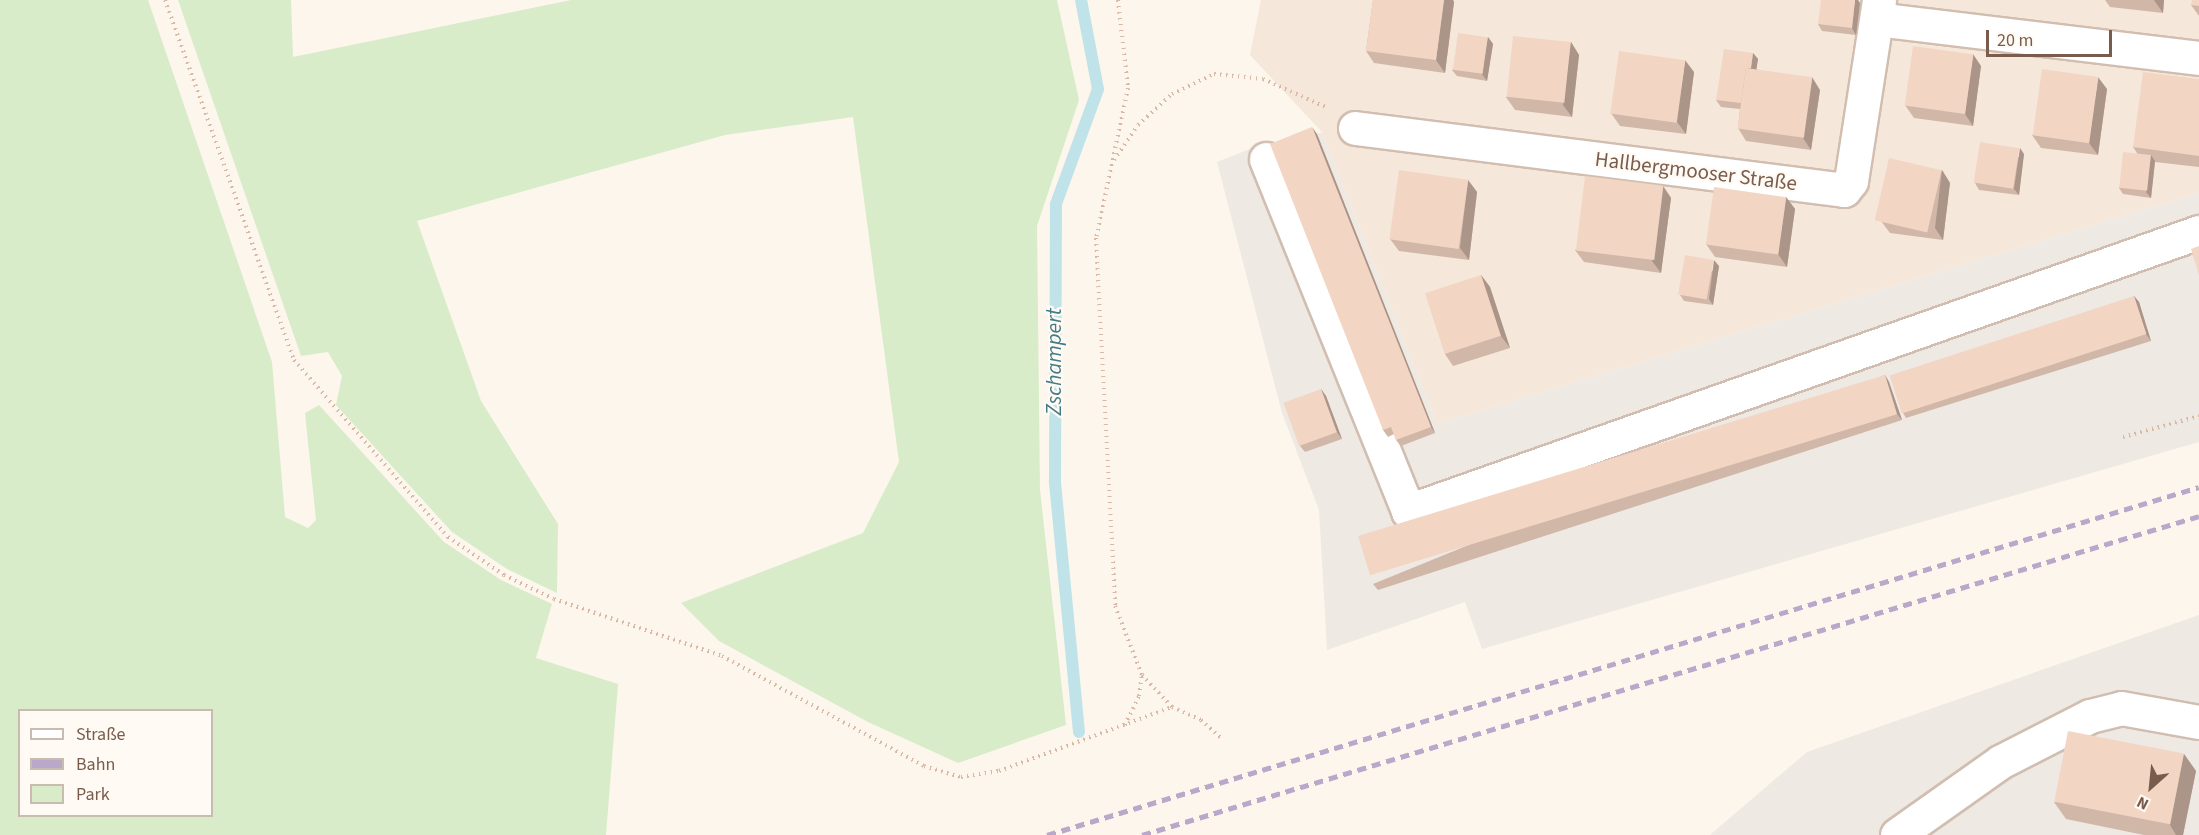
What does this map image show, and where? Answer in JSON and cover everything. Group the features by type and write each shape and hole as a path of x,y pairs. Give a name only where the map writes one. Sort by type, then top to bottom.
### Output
{"street":[{"path":"1878,10 2199,58"},
{"name":"Hallbergmooser Straße","path":"1355,128 1844,190 1851,181 1878,10"},
{"path":"1266,159 1408,511 2199,232"},
{"path":"1897,835 2000,762 2090,717 2121,708 2199,723"}],"path":[{"path":"165,0 294,360 448,537 504,575 554,599 722,656 924,766 961,777 999,771 1172,707"},
{"path":"1118,0 1128,88 1096,237 1114,594 1142,675 1172,707 1201,720 1222,740"},
{"path":"1112,162 1164,101 1194,80 1214,74 1263,79 1336,112 1355,128"},
{"path":"2123,437 2199,416"},
{"path":"1124,726 1139,696 1142,675"}],"shaded area":[{"path":"1261,0 2199,0 2199,193 1437,424 1322,132 1250,55"},
{"path":"1322,132 1437,424 2199,193 2199,442 1482,649 1465,602 1327,650 1319,510 1282,413 1217,162 1270,141 1274,151"},
{"path":"2199,615 2199,835 1710,835 1807,752"}],"green space":[{"path":"0,0 148,0 272,362 285,517 308,528 316,520 305,413 319,405 444,542 501,580 552,604 536,658 618,684 606,835 0,835"},
{"path":"178,0 291,0 293,57 571,0 1057,0 1079,100 1037,226 1040,490 1066,725 958,763 868,722 719,641 681,603 863,533 899,462 853,117 725,135 417,221 481,401 558,524 557,593 507,569 452,532 336,405 342,376 328,352 301,356"}],"building":[{"path":"1373,0 1444,0 1436,60 1366,51"},
{"path":"1821,0 1855,0 1852,28 1818,24"},
{"path":"2192,0 2199,0 2199,6 2191,5"},
{"path":"1458,33 1488,37 1483,74 1453,70"},
{"path":"1513,36 1571,42 1564,103 1507,97"},
{"path":"1913,46 1973,54 1965,114 1905,105"},
{"path":"1724,49 1753,53 1751,68 1746,68 1741,103 1716,100"},
{"path":"1619,51 1685,60 1677,123 1610,113"},
{"path":"1746,68 1812,77 1804,138 1738,128"},
{"path":"2042,69 2098,77 2089,143 2033,135"},
{"path":"2143,72 2199,79 2199,156 2133,147"},
{"path":"1312,127 1431,427 1396,440 1391,427 1383,430 1270,144"},
{"path":"1980,142 2020,148 2013,189 1974,182"},
{"path":"2123,152 2151,155 2147,191 2119,188"},
{"path":"1889,158 1942,170 1927,233 1875,220"},
{"path":"1399,170 1468,180 1459,249 1389,239"},
{"path":"1585,176 1663,186 1654,260 1576,250"},
{"path":"1714,187 1786,197 1778,255 1706,244"},
{"path":"2199,246 2199,275 2191,249"},
{"path":"1685,255 1714,260 1707,299 1678,294"},
{"path":"1481,275 1501,336 1445,354 1425,293"},
{"path":"2134,296 2146,334 1902,413 1890,375"},
{"path":"1885,375 1897,414 1370,575 1358,536"},
{"path":"1321,389 1337,432 1299,446 1283,403"},
{"path":"2068,731 2184,754 2170,824 2054,802"}],"waterway":[{"name":"Zschampert","path":"1079,732 1055,481 1056,204 1098,89 1081,0"}],"railway":[{"path":"1047,835 2199,487"},
{"path":"1142,835 2199,516"}]}
